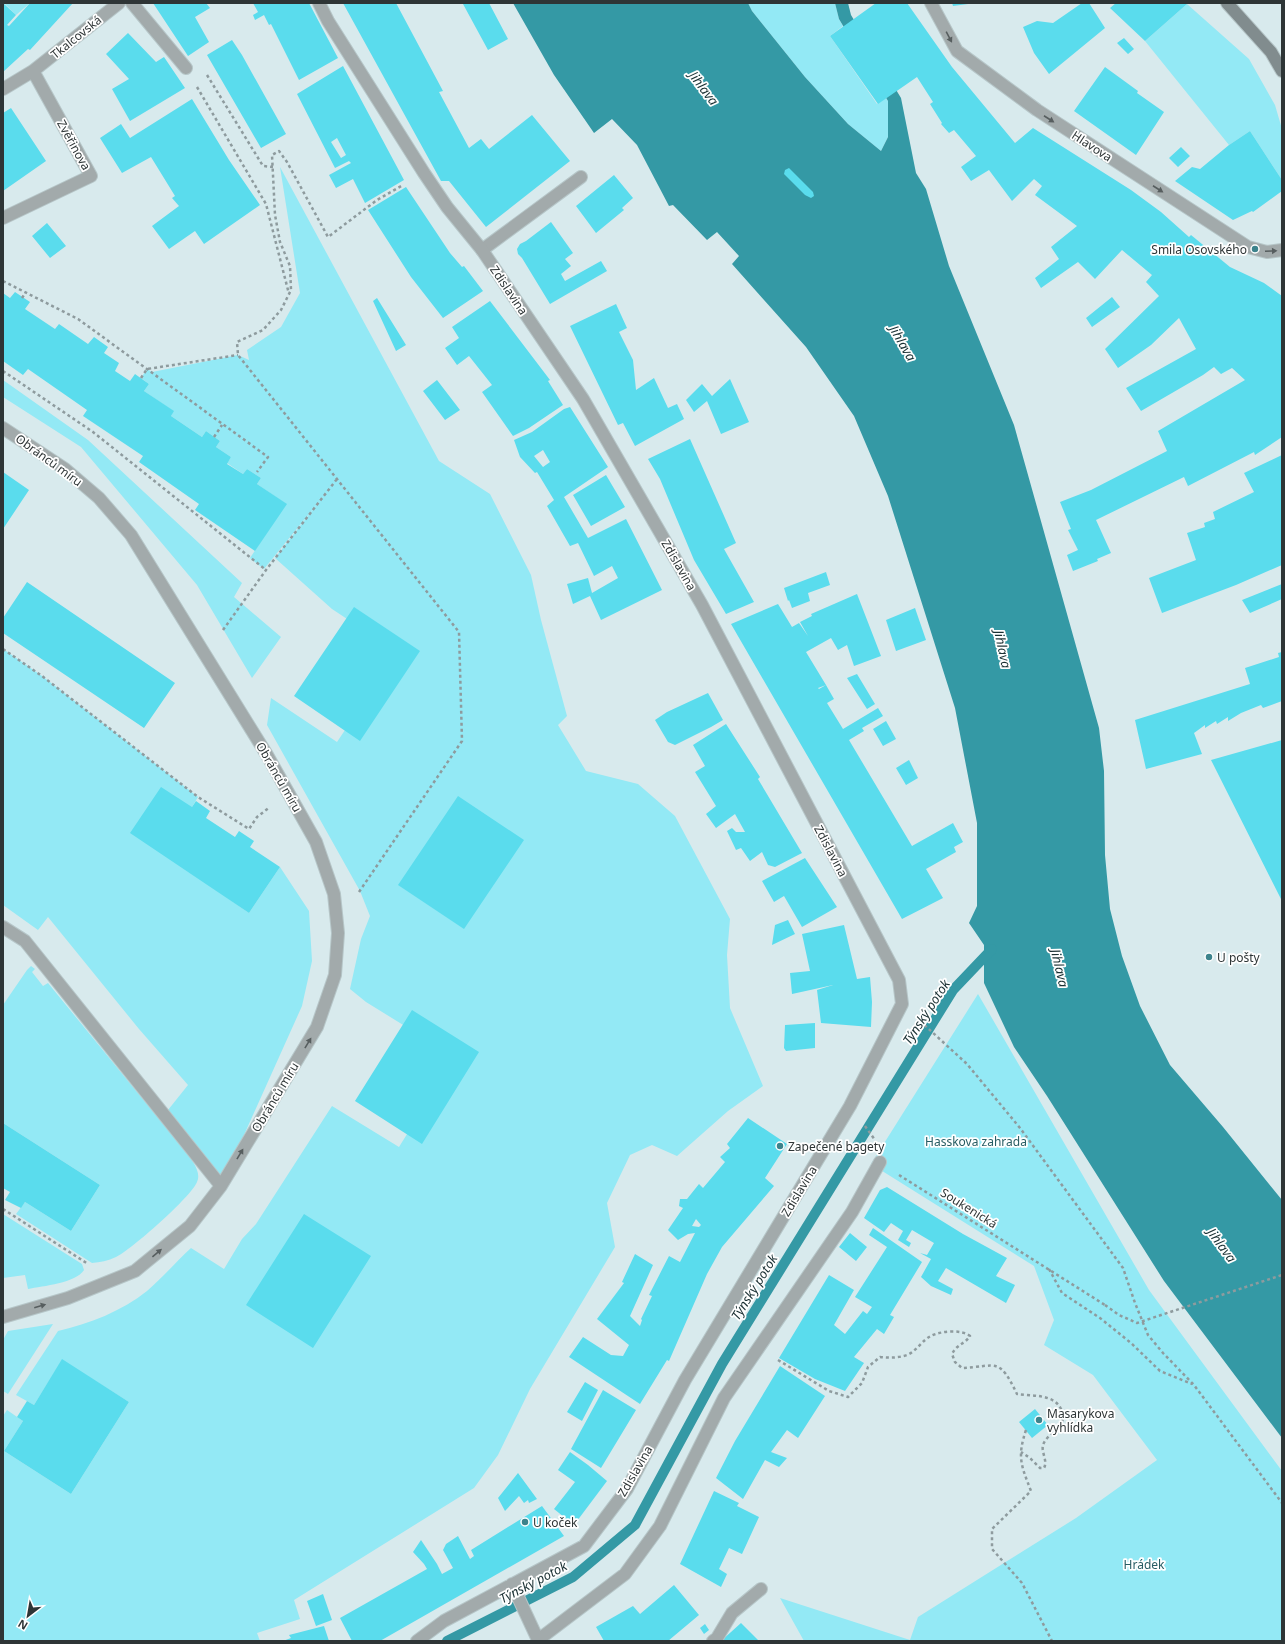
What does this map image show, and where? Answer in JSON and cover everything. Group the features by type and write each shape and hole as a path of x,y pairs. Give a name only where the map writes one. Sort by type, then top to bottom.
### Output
{"street":[{"name":"Tkalcovská","path":"3,89 34,72 119,3"},
{"path":"132,3 186,68"},
{"name":"Zdislavina","path":"319,3 328,21 447,207 482,250 583,398 702,605 898,980 902,1004 850,1106 685,1380 627,1489 584,1546 444,1621 417,1641"},
{"name":"Hlavova","path":"931,3 957,51 1036,110 1248,247 1267,252 1282,250"},
{"path":"1227,3 1271,52 1282,71"},
{"name":"Zvěřinova","path":"3,218 91,176 34,72"},
{"path":"482,250 581,177"},
{"name":"Obránců míru","path":"3,428 65,469 99,498 132,536 290,794 316,842 334,894 338,933 335,975 317,1028 221,1186 190,1226 135,1271 68,1298 3,1317"},
{"path":"3,926 28,945 221,1186"},
{"path":"512,1584 537,1640 626,1574 660,1526 724,1398 852,1212 880,1162"},
{"path":"713,1641 717,1638 732,1613 760,1589"}],"path":[{"path":"186,68 207,74 263,166 272,167"},
{"path":"186,68 266,204 289,294"},
{"path":"359,892 462,741 459,632 238,355 237,342 263,330 280,310 291,290 290,266 280,242 275,215 272,154 278,151 287,162 328,237 377,200 424,172"},
{"path":"3,281 78,319 268,457 257,472"},
{"path":"22,298 26,292"},
{"path":"101,342 105,338"},
{"path":"141,378 147,369 238,355"},
{"path":"3,371 93,432 266,570"},
{"path":"214,437 222,425"},
{"path":"223,630 266,570 337,479"},
{"path":"3,649 42,676 198,797 249,829 256,817 290,794"},
{"path":"922,1023 967,1064 1020,1128 1123,1268 1148,1335 1194,1385 1282,1503"},
{"path":"861,1121 877,1143"},
{"name":"Soukenická","path":"880,1162 1119,1315 1137,1323 1282,1275"},
{"path":"3,1209 96,1269 103,1284"},
{"path":"1049,1269 1062,1293 1100,1318 1131,1343 1160,1371 1194,1385"},
{"path":"759,1348 829,1391 848,1397 862,1383 868,1367 880,1357 894,1358 907,1355 913,1352 932,1335 951,1331 966,1332 970,1336 966,1341 956,1346 952,1354 955,1362 962,1368 988,1365 1000,1367 1008,1376 1017,1394 1052,1399 1059,1405 1063,1414 1062,1423 1045,1440 1042,1446 1046,1465 1044,1468 1040,1468 1030,1458 1021,1452"},
{"path":"1026,1430 1021,1444 1021,1467 1031,1491 992,1529 992,1550 1022,1583 1052,1641"}],"green space":[{"path":"4,3 30,3 16,15"},
{"path":"748,3 835,3 839,19 843,26 830,36 877,104 886,98 888,101 888,137 881,151 848,124 805,77 752,11"},
{"path":"1187,4 1249,59 1275,105 1282,129 1282,180 1250,131 1229,145 1145,41"},
{"path":"280,167 439,461 490,494 531,575 541,620 567,716 558,725 586,771 638,784 675,816 730,919 727,955 730,1008 763,1086 728,1111 677,1156 652,1145 630,1155 607,1203 615,1247 530,1389 498,1455 474,1488 294,1600 300,1619 257,1633 260,1641 3,1641 3,1416 7,1410 23,1421 4,1451 71,1494 129,1402 62,1360 34,1405 16,1395 58,1331 93,1321 127,1305 147,1291 191,1248 224,1269 242,1239 256,1224 332,1106 399,1147 455,1057 366,1002 350,989 361,939 370,916 360,891 267,725 271,698 337,742 397,652 332,609 275,558 322,498 264,569 250,558 286,504 257,484 261,478 247,469 243,474 227,463 231,457 216,447 220,441 206,431 202,437 171,416 173,411 144,391 149,384 141,378 147,369 152,372 238,355 249,360 247,350 281,327 300,293"},
{"path":"3,380 88,440 242,583 234,597 281,637 252,678 197,585 81,447 3,397"},
{"path":"3,649 42,676 198,797 192,807 190,872 249,913 280,867 309,911 312,961 302,1006 221,1186 164,1115 188,1085 139,1029 48,917 38,930 3,905"},
{"path":"31,966 35,969 32,972 43,986 48,983 186,1152 197,1170 197,1182 173,1210 124,1252 107,1260 92,1263 16,1214 25,1202 71,1231 100,1185 3,1123 3,1005"},
{"name":"Hasskova zahrada","path":"978,994 1149,1290 1282,1471 1282,1641 804,1641 780,1598 910,1640 918,1617 1076,1518 1157,1460 1093,1375 1044,1345 1054,1320 1034,1266 871,1164"},
{"path":"3,1214 82,1264 84,1270 74,1278 67,1281 28,1289 25,1275 3,1278"},
{"path":"53,1324 8,1394 3,1391 3,1340 8,1331"}],"water":[{"name":"Jihlava","path":"513,3 748,3 752,11 805,77 848,124 881,151 888,137 888,101 839,19 835,3 848,3 851,15 901,98 916,173 926,189 949,266 1014,425 1099,728 1104,771 1105,855 1110,909 1122,956 1140,1006 1170,1065 1223,1127 1282,1200 1282,1438 1164,1281 1047,1096 1014,1047 984,983 984,945 969,923 977,906 977,823 955,708 888,496 854,416 806,347 732,264 739,256 717,232 707,240 673,205 669,206 637,145 612,119 594,133 554,75"}],"building":[{"path":"3,3 16,15 7,25 9,26 30,3 73,3 30,50 28,49 3,72"},
{"path":"153,3 206,3 210,8 195,17 209,42 188,56"},
{"path":"253,3 309,3 338,58 299,80 271,24 269,25 264,15 255,20 253,15 258,12"},
{"path":"343,3 396,3 443,91 439,92 469,148 481,139 489,149 532,115 570,161 486,227 449,181 441,181"},
{"path":"489,3 508,39 488,50 463,4"},
{"path":"876,3 907,3 952,67 1015,143 1033,128 1131,190 1161,212 1189,237 1191,235 1230,267 1264,283 1282,296 1282,437 1255,455 1254,452 1188,486 1184,477 1096,520 1111,553 1097,559 1098,561 1073,571 1067,555 1078,550 1068,530 1071,529 1060,502 1091,490 1167,451 1158,431 1245,380 1232,368 1221,374 1214,367 1141,411 1126,388 1196,349 1179,318 1151,345 1118,368 1105,349 1159,296 1146,282 1152,275 1122,250 1095,279 1078,262 1041,288 1035,278 1059,259 1051,247 1077,226 1035,195 1042,186 1034,179 1012,201 989,170 971,181 961,167 976,156 954,130 949,133 941,124 942,123 930,104 933,102 917,77 878,104 830,36"},
{"path":"952,3 968,3 968,4 953,6"},
{"path":"1082,3 1089,3 1105,28 1049,74 1034,53 1023,27 1037,21 1053,23"},
{"path":"1116,3 1187,4 1145,41 1110,8"},
{"path":"128,33 156,62 164,57 185,88 130,121 112,89 129,79 106,54"},
{"path":"1124,38 1134,49 1128,54 1117,43"},
{"path":"232,40 286,134 261,148 207,55"},
{"path":"343,66 404,180 365,203 353,179 336,188 329,175 351,163 349,161 335,168 297,94","holes":["337,138 346,155 341,158 331,142"]},
{"path":"1105,67 1138,91 1137,93 1164,112 1136,155 1074,111"},
{"path":"192,99 229,160 260,205 204,244 195,231 169,249 152,226 179,206 172,198 175,196 151,157 122,173 100,138 121,124 130,138"},
{"path":"11,108 46,161 3,191 3,113"},
{"path":"1250,131 1282,180 1282,191 1253,212 1252,211 1233,220 1175,181 1192,167 1200,169 1229,145"},
{"path":"1181,147 1190,156 1178,167 1169,158"},
{"path":"789,168 813,192 814,196 811,198 805,195 784,174 785,170"},
{"path":"614,175 633,198 622,208 624,210 596,233 576,206"},
{"path":"406,187 450,253 462,267 464,266 483,291 443,318 411,277 368,210"},
{"path":"551,222 573,253 565,259 571,266 561,274 565,281 601,261 607,271 550,304 522,258 518,254 517,249 520,244"},
{"path":"47,223 66,246 50,258 32,236"},
{"path":"15,292 30,302 25,309 55,329 59,324 88,344 94,337 108,347 104,353 119,363 115,371 130,381 135,374 149,384 144,391 174,411 171,416 202,437 206,431 220,441 216,447 231,457 227,464 243,474 247,469 261,478 257,484 287,504 255,551 195,510 199,504 139,462 143,456 83,416 87,410 28,369 23,375 3,361 3,293 10,298"},
{"path":"1112,297 1120,307 1092,327 1086,318"},
{"path":"377,298 406,345 396,351 373,301"},
{"path":"490,301 550,380 548,381 563,405 529,428 513,436 482,392 492,385 469,356 457,365 445,348 459,338 452,327"},
{"path":"616,304 627,328 619,332 633,360 636,390 654,378 668,408 677,404 684,419 635,446 623,423 618,425 570,326"},
{"path":"730,379 749,422 721,434 707,401 694,412 686,400 702,384 712,396"},
{"path":"437,380 460,410 445,420 423,391"},
{"path":"570,407 608,467 564,497 588,538 626,519 662,590 601,620 590,596 573,604 567,584 588,578 592,593 618,578 612,566 594,576 578,543 570,546 547,506 554,500 537,472 535,473 520,457 514,440 532,432 564,409","holes":["543,450 550,462 543,467 534,456"]},
{"path":"690,439 736,543 724,549 754,602 726,614 694,560 660,479 648,459"},
{"path":"1282,455 1282,565 1236,585 1162,613 1149,578 1196,560 1187,533 1205,527 1204,523 1215,519 1213,512 1254,492 1244,473"},
{"path":"3,472 29,490 3,529"},
{"path":"606,475 625,507 591,526 573,495"},
{"path":"826,572 830,585 808,593 810,601 792,608 784,588"},
{"path":"27,582 175,683 144,728 3,633 3,618"},
{"path":"1282,584 1282,599 1250,613 1242,600"},
{"path":"857,594 881,656 854,666 847,645 838,650 831,638 806,652 826,685 834,699 827,703 843,729 878,708 883,716 862,728 864,731 849,740 912,846 953,823 963,842 954,847 956,852 926,869 943,898 902,919 731,624 778,604 792,627 799,623 808,636 800,622 812,616 811,614"},
{"path":"354,607 420,651 360,741 294,696"},
{"path":"915,608 926,640 896,651 886,620"},
{"path":"1282,652 1282,701 1263,708 1261,705 1241,713 1228,721 1228,717 1217,724 1216,721 1205,728 1205,725 1194,733 1202,754 1146,769 1135,720 1250,684 1245,668 1279,657 1278,653"},
{"path":"857,674 875,704 867,709 847,678"},
{"path":"708,693 723,720 675,745 668,742 655,720 667,712"},
{"path":"886,721 896,739 883,746 873,729"},
{"path":"726,724 760,777 758,779 802,853 775,867 768,865 762,852 750,861 741,848 736,850 727,831 732,828 736,832 745,832 735,814 716,828 706,814 716,806 695,772 705,766 693,745"},
{"path":"1282,740 1282,901 1211,760"},
{"path":"909,760 918,778 906,785 896,768"},
{"path":"161,787 192,807 196,801 210,811 206,818 235,837 239,831 254,841 250,847 280,867 249,913 130,833"},
{"path":"458,796 524,840 464,929 398,885"},
{"path":"805,858 837,907 802,927 784,896 774,902 762,881"},
{"path":"788,920 795,934 772,945 775,925"},
{"path":"844,925 857,979 870,977 872,1002 871,1027 821,1023 817,990 833,985 792,994 790,973 810,971 802,934"},
{"path":"412,1010 479,1052 422,1144 355,1101"},
{"path":"815,1023 815,1048 786,1051 784,1048 785,1025"},
{"path":"748,1118 787,1144 765,1178 774,1186 722,1247 707,1274 669,1361 667,1360 640,1404 569,1357 583,1337 611,1355 623,1356 629,1345 597,1319 624,1283 622,1282 635,1254 653,1265 630,1316 640,1326 641,1319 652,1296 649,1295 669,1256 680,1262 695,1233 688,1234 678,1240 668,1230 683,1208 679,1206 680,1199 687,1199 699,1184 703,1188 725,1162 720,1157 730,1148 727,1144","holes":["696,1219 701,1225 699,1227 692,1226"]},
{"path":"3,1123 100,1185 71,1231 25,1202 21,1208 5,1200 10,1192 3,1188"},
{"path":"887,1187 963,1234 1007,1258 996,1276 1015,1285 1006,1303 946,1268 938,1281 953,1289 951,1295 931,1286 921,1277 931,1259 920,1253 927,1255 934,1243 912,1230 906,1240 911,1243 909,1247 898,1240 903,1231 891,1223 884,1232 864,1218 880,1190"},
{"path":"304,1214 371,1256 313,1348 246,1305"},
{"path":"873,1228 922,1262 890,1315 894,1317 884,1334 877,1329 854,1357 864,1363 845,1391 815,1379 779,1358 829,1275 854,1290 834,1325 845,1334 863,1311 867,1314 872,1307 855,1297 887,1247 869,1235"},
{"path":"850,1233 867,1247 856,1261 839,1247"},
{"path":"62,1359 129,1402 71,1494 4,1451 23,1421 17,1417 27,1401 34,1405"},
{"path":"780,1366 825,1396 798,1438 787,1430 771,1452 787,1458 779,1467 765,1460 743,1499 716,1478 735,1441"},
{"path":"585,1382 598,1390 582,1421 567,1412"},
{"path":"603,1390 636,1410 601,1468 571,1449"},
{"path":"1035,1409 1048,1425 1032,1438 1019,1422"},
{"path":"570,1452 607,1481 574,1525 554,1509 575,1482 558,1470"},
{"path":"518,1473 537,1499 529,1503 528,1500 524,1503 519,1496 505,1511 498,1498"},
{"path":"714,1491 739,1503 737,1506 759,1517 742,1554 729,1548 719,1569 727,1574 721,1587 680,1564"},
{"path":"542,1506 564,1536 380,1641 352,1641 340,1618 427,1569 413,1552 421,1540 442,1574 453,1568 443,1550 446,1544 458,1536 470,1559 474,1556 471,1550"},
{"path":"674,1585 699,1615 668,1641 604,1641 596,1627 633,1606 640,1614"},
{"path":"323,1594 332,1620 316,1626 307,1601"},
{"path":"741,1623 759,1641 721,1641"},
{"path":"705,1624 709,1630 704,1634 700,1628"},
{"path":"324,1626 329,1641 283,1641 291,1638 289,1635"}],"waterway":[{"name":"Týnský potok","path":"447,1641 573,1577 635,1525 722,1364 953,990 992,949"}],"place":[{"name":"Smila Osovského","path":"1255,249"},
{"name":"U pošty","path":"1209,957"},
{"name":"Zapečené bagety","path":"780,1146"},
{"name":"Masarykova vyhlídka","path":"1039,1420"},
{"name":"U koček","path":"525,1522"}],"park label":[{"name":"Hrádek","path":"1144,1564"}]}
